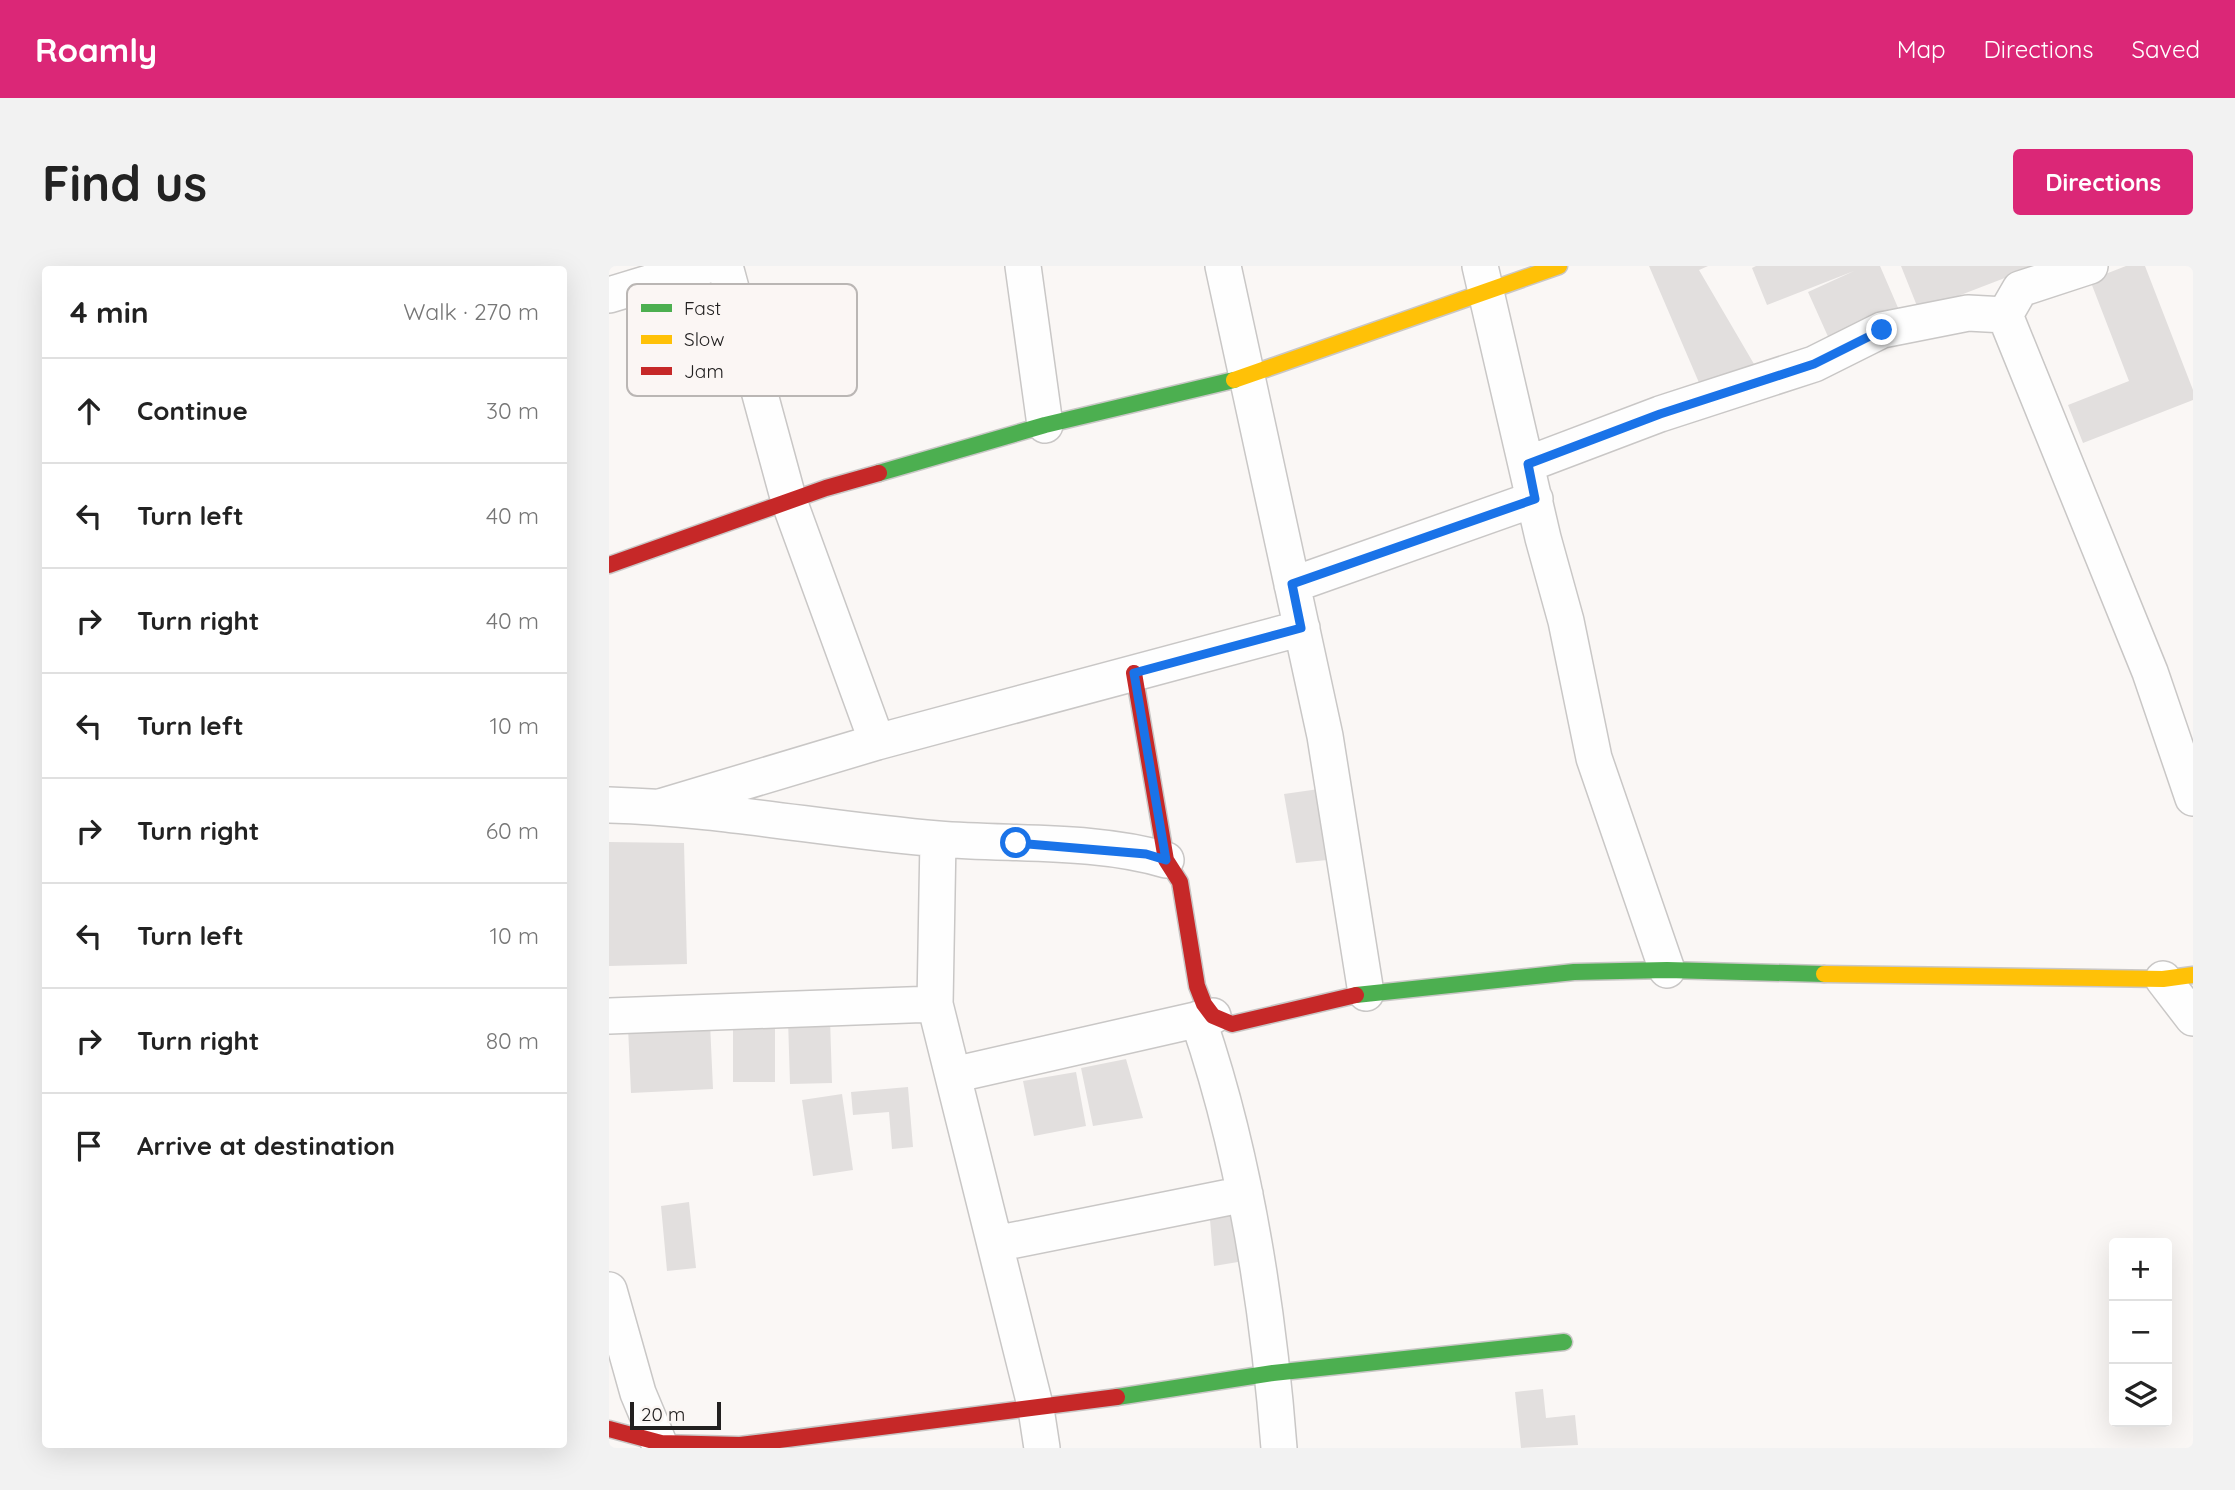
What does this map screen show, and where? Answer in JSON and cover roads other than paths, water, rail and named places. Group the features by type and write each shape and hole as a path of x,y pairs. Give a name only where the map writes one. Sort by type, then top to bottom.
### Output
{"street":[{"path":"645,284 705,266"},
{"path":"725,266 730,284"},
{"path":"1023,266 1045,425"},
{"path":"1223,266 1325,736 1366,993"},
{"path":"609,565 789,501 1045,425 1247,377 1483,279 1559,266"},
{"path":"2005,315 2020,289 2090,266"},
{"path":"1483,279 1566,621 1594,758 1667,970"},
{"path":"609,295 627,290"},
{"path":"1528,464 1660,414 1814,364 1882,330 1968,313 2005,315"},
{"path":"2005,315 2150,672 2193,798"},
{"path":"760,396 789,501 877,742"},
{"path":"1292,584 1535,499"},
{"path":"660,807 877,742 1301,628"},
{"path":"1134,673 1166,860 1180,882 1197,986 1204,1004 1245,1194 1273,1373 1279,1448"},
{"path":"609,806 660,807 938,839 1077,847 1146,854 1166,860"},
{"path":"938,839 935,1004 1036,1409 1042,1448"},
{"path":"953,1075 1206,1018 1232,1024 1366,993 1574,972 1667,970 1983,978 2178,977 2193,1018"},
{"path":"609,1016 935,1004"},
{"path":"995,1244 1245,1194"},
{"path":"609,1290 638,1393 661,1446"},
{"path":"609,1429 661,1446 740,1445 1036,1409 1273,1373 1564,1342"}]}
